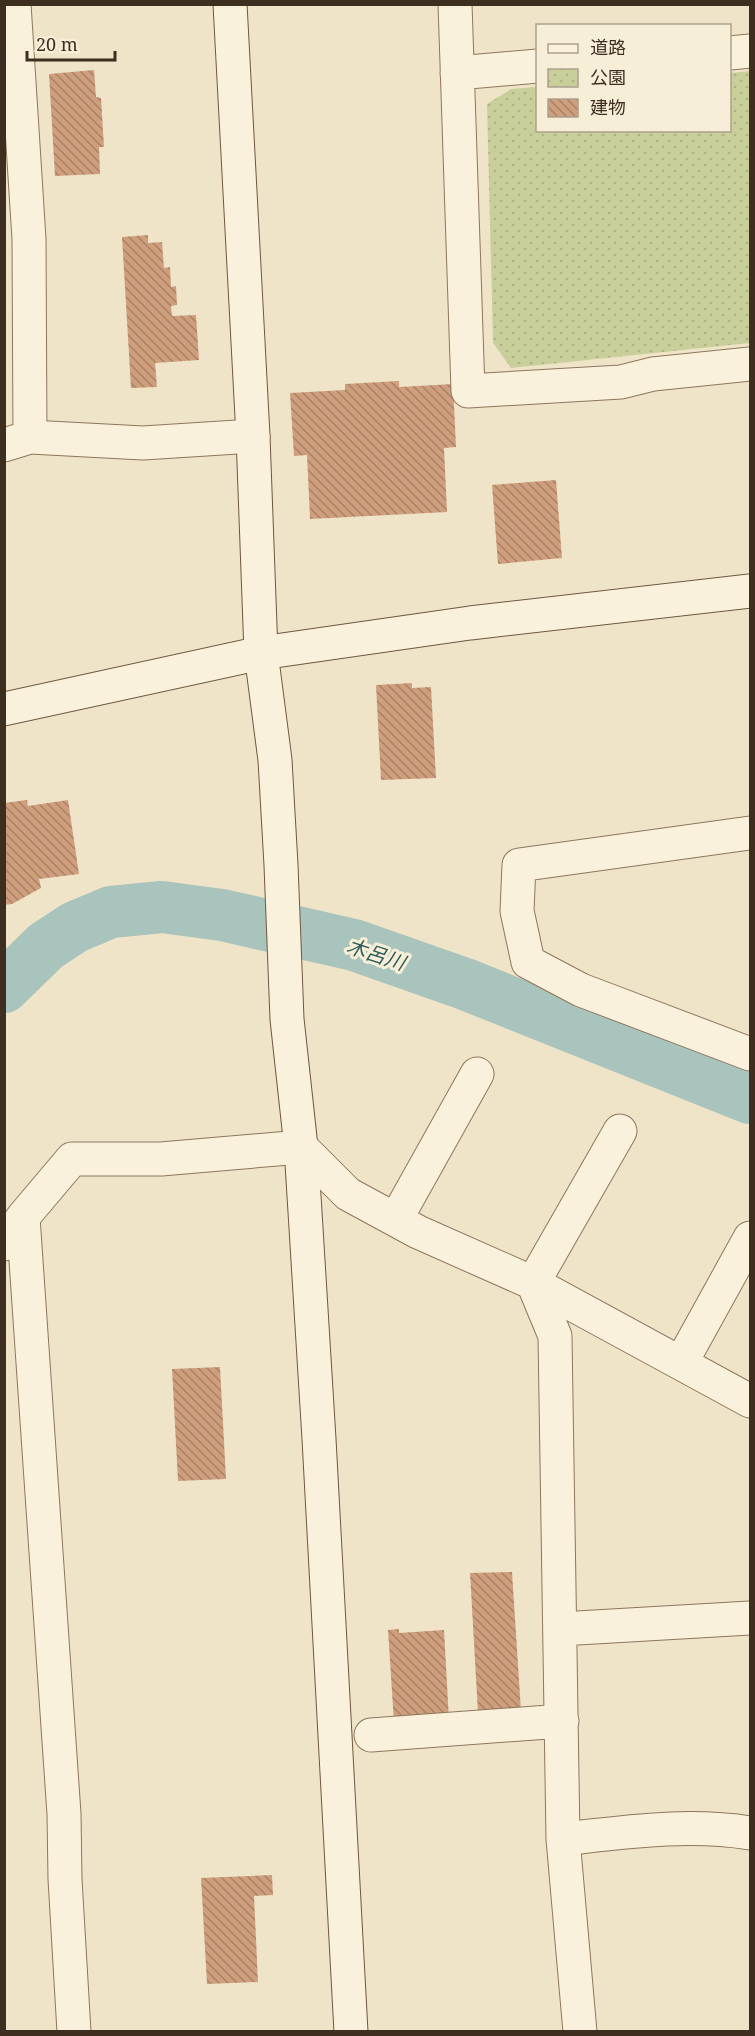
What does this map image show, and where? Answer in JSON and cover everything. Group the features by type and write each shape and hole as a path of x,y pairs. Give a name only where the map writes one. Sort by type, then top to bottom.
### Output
{"street":[{"path":"230,4 253,436 261,653 275,760 287,1019 301,1147 351,2031"},
{"path":"455,4 468,391 621,382 653,374 750,364"},
{"path":"11,26 17,242 17,441 143,443 253,436"},
{"path":"731,53 750,51"},
{"path":"457,73 536,66"},
{"path":"4,709 261,653 470,623 750,591"},
{"path":"750,833 519,865 517,911 528,962 580,990 750,1054"},
{"path":"396,1219 477,1074"},
{"path":"533,1283 620,1131"},
{"path":"4,1244 23,1217 72,1159 161,1159 301,1147 348,1194 418,1232 533,1283 750,1401"},
{"path":"23,1217 64,1814 65,1879 74,2031"},
{"path":"681,1363 750,1238"},
{"path":"533,1283 555,1336 563,1839 580,2031"},
{"path":"560,1629 750,1618"},
{"path":"371,1735 562,1721"},
{"path":"563,1839 670,1828 725,1829 750,1833"}],"green space":[{"path":"750,71 750,343 511,368 493,343 487,104 511,89 536,87 536,132 731,132 731,73"}],"building":[{"path":"94,70 96,97 101,98 104,147 99,147 100,174 55,176 49,74"},
{"path":"148,235 148,243 162,242 164,268 170,267 171,287 176,286 177,305 171,306 172,316 196,315 199,360 155,363 157,387 131,388 122,237"},
{"path":"399,381 399,387 453,384 456,447 444,448 447,512 310,519 307,455 294,456 290,393 345,390 345,384"},
{"path":"556,480 562,558 498,564 492,485"},
{"path":"412,683 412,688 431,687 436,778 381,780 376,685"},
{"path":"27,800 28,806 68,800 79,874 39,879 41,888 12,904 4,905 4,803"},
{"path":"220,1367 226,1479 178,1481 172,1369"},
{"path":"512,1572 521,1711 478,1713 470,1573"},
{"path":"399,1629 399,1633 444,1630 449,1720 394,1723 388,1630"},
{"path":"272,1875 273,1895 254,1896 258,1982 207,1984 201,1878"}],"waterway":[{"name":"木呂川","path":"4,987 46,946 75,927 111,912 162,907 222,915 354,945 465,984 750,1098"}]}
